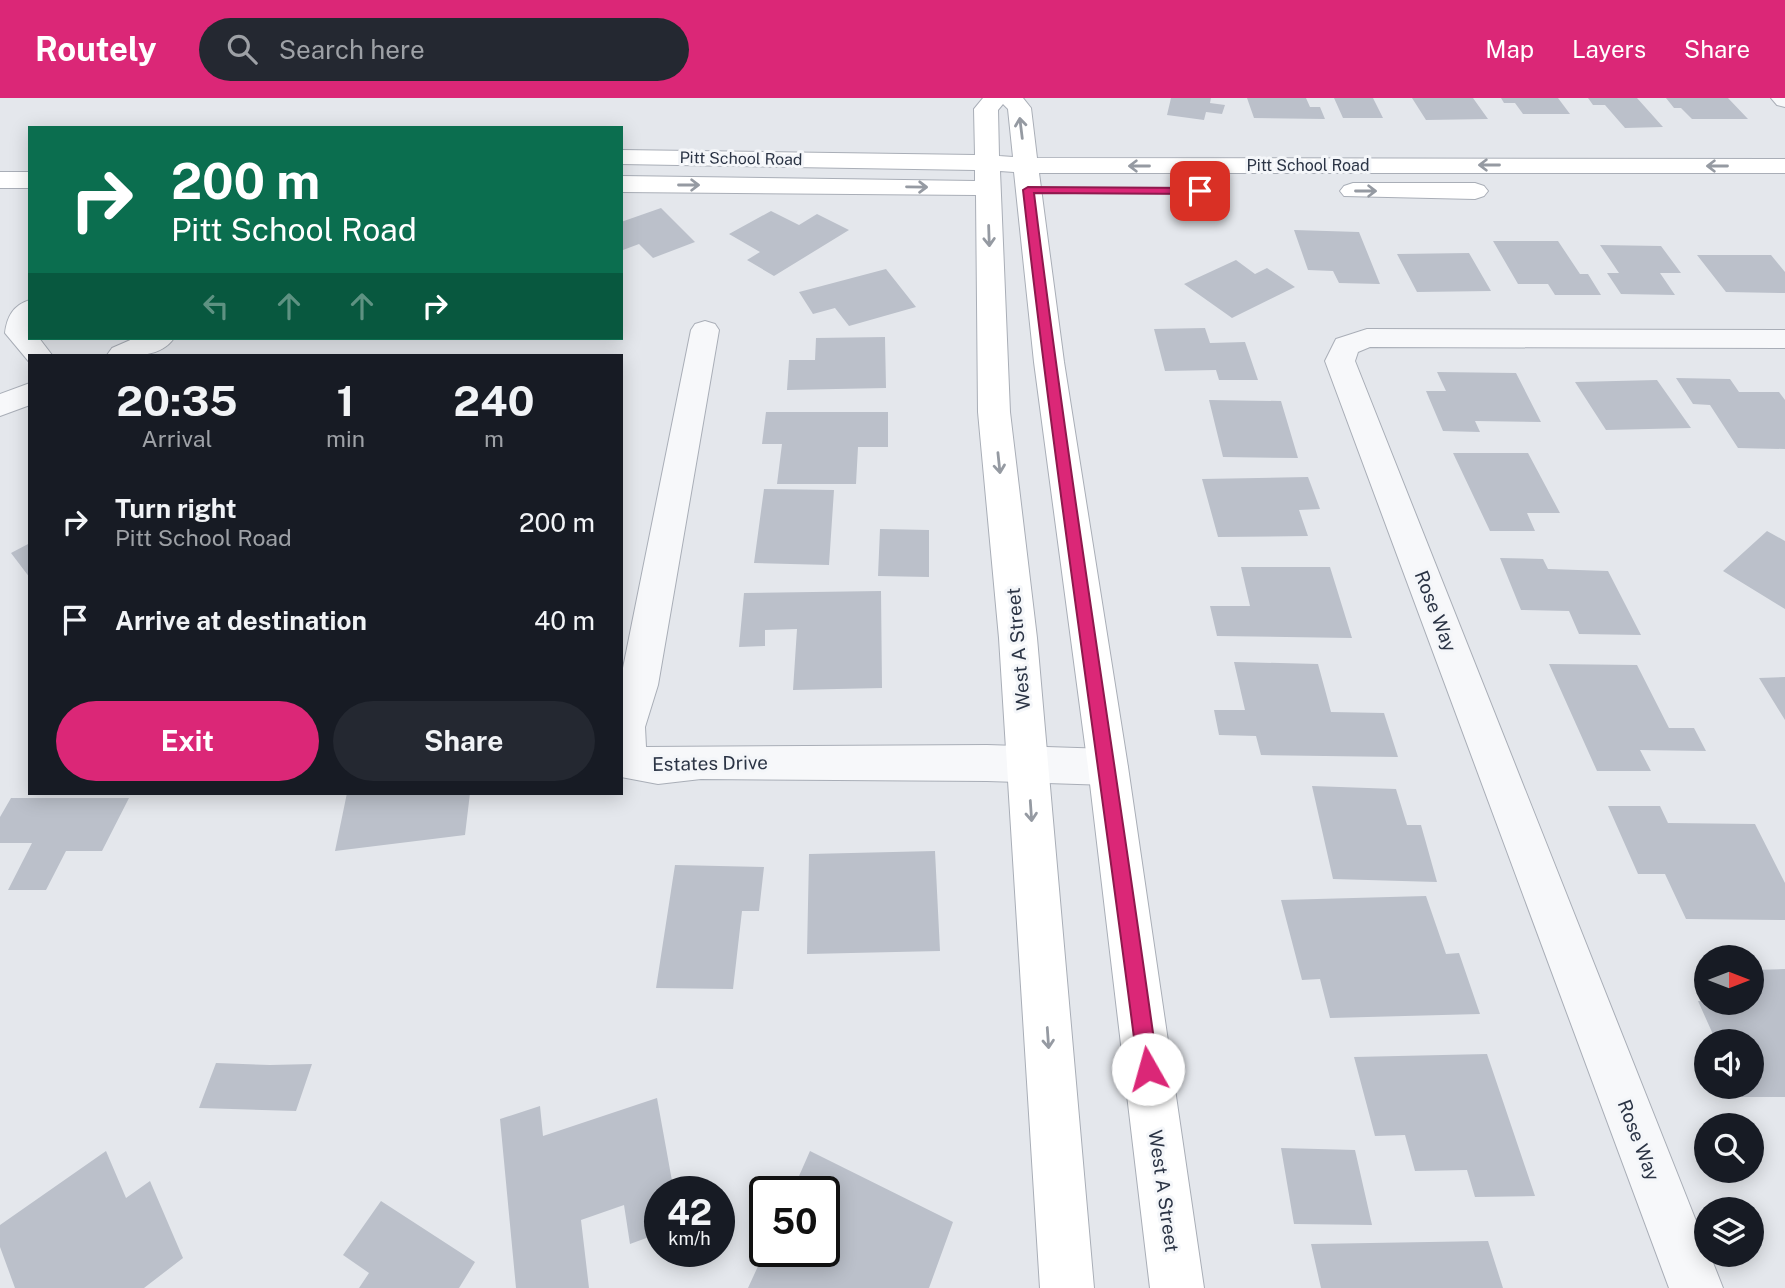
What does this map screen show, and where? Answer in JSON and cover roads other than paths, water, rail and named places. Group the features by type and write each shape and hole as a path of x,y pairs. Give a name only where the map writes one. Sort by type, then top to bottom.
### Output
{"main road":[{"name":"West A Street","path":"996,98 986,109 994,412 1018,638 1067,1288"},
{"name":"West A Street","path":"1010,98 1019,108 1048,362 1108,767 1177,1288"},
{"name":"Pitt School Road","path":"623,157 919,160 987,176"},
{"name":"Pitt School Road","path":"623,184 987,176 1027,178 1785,166"},
{"name":"Pitt School Road","path":"1027,178 1102,191"},
{"path":"0,180 28,180"},
{"name":"Pitt School Road","path":"1325,191 1492,191"}],"street":[{"path":"28,311 21,320 20,334 36,354"},
{"name":"Estates Drive","path":"705,330 639,685 625,727 626,761 658,766 701,762 1108,767"},
{"name":"Rose Way","path":"1696,1288 1340,361 1346,346 1367,338 1785,339"},
{"path":"124,354 155,340"},
{"path":"0,406 28,394"}]}
